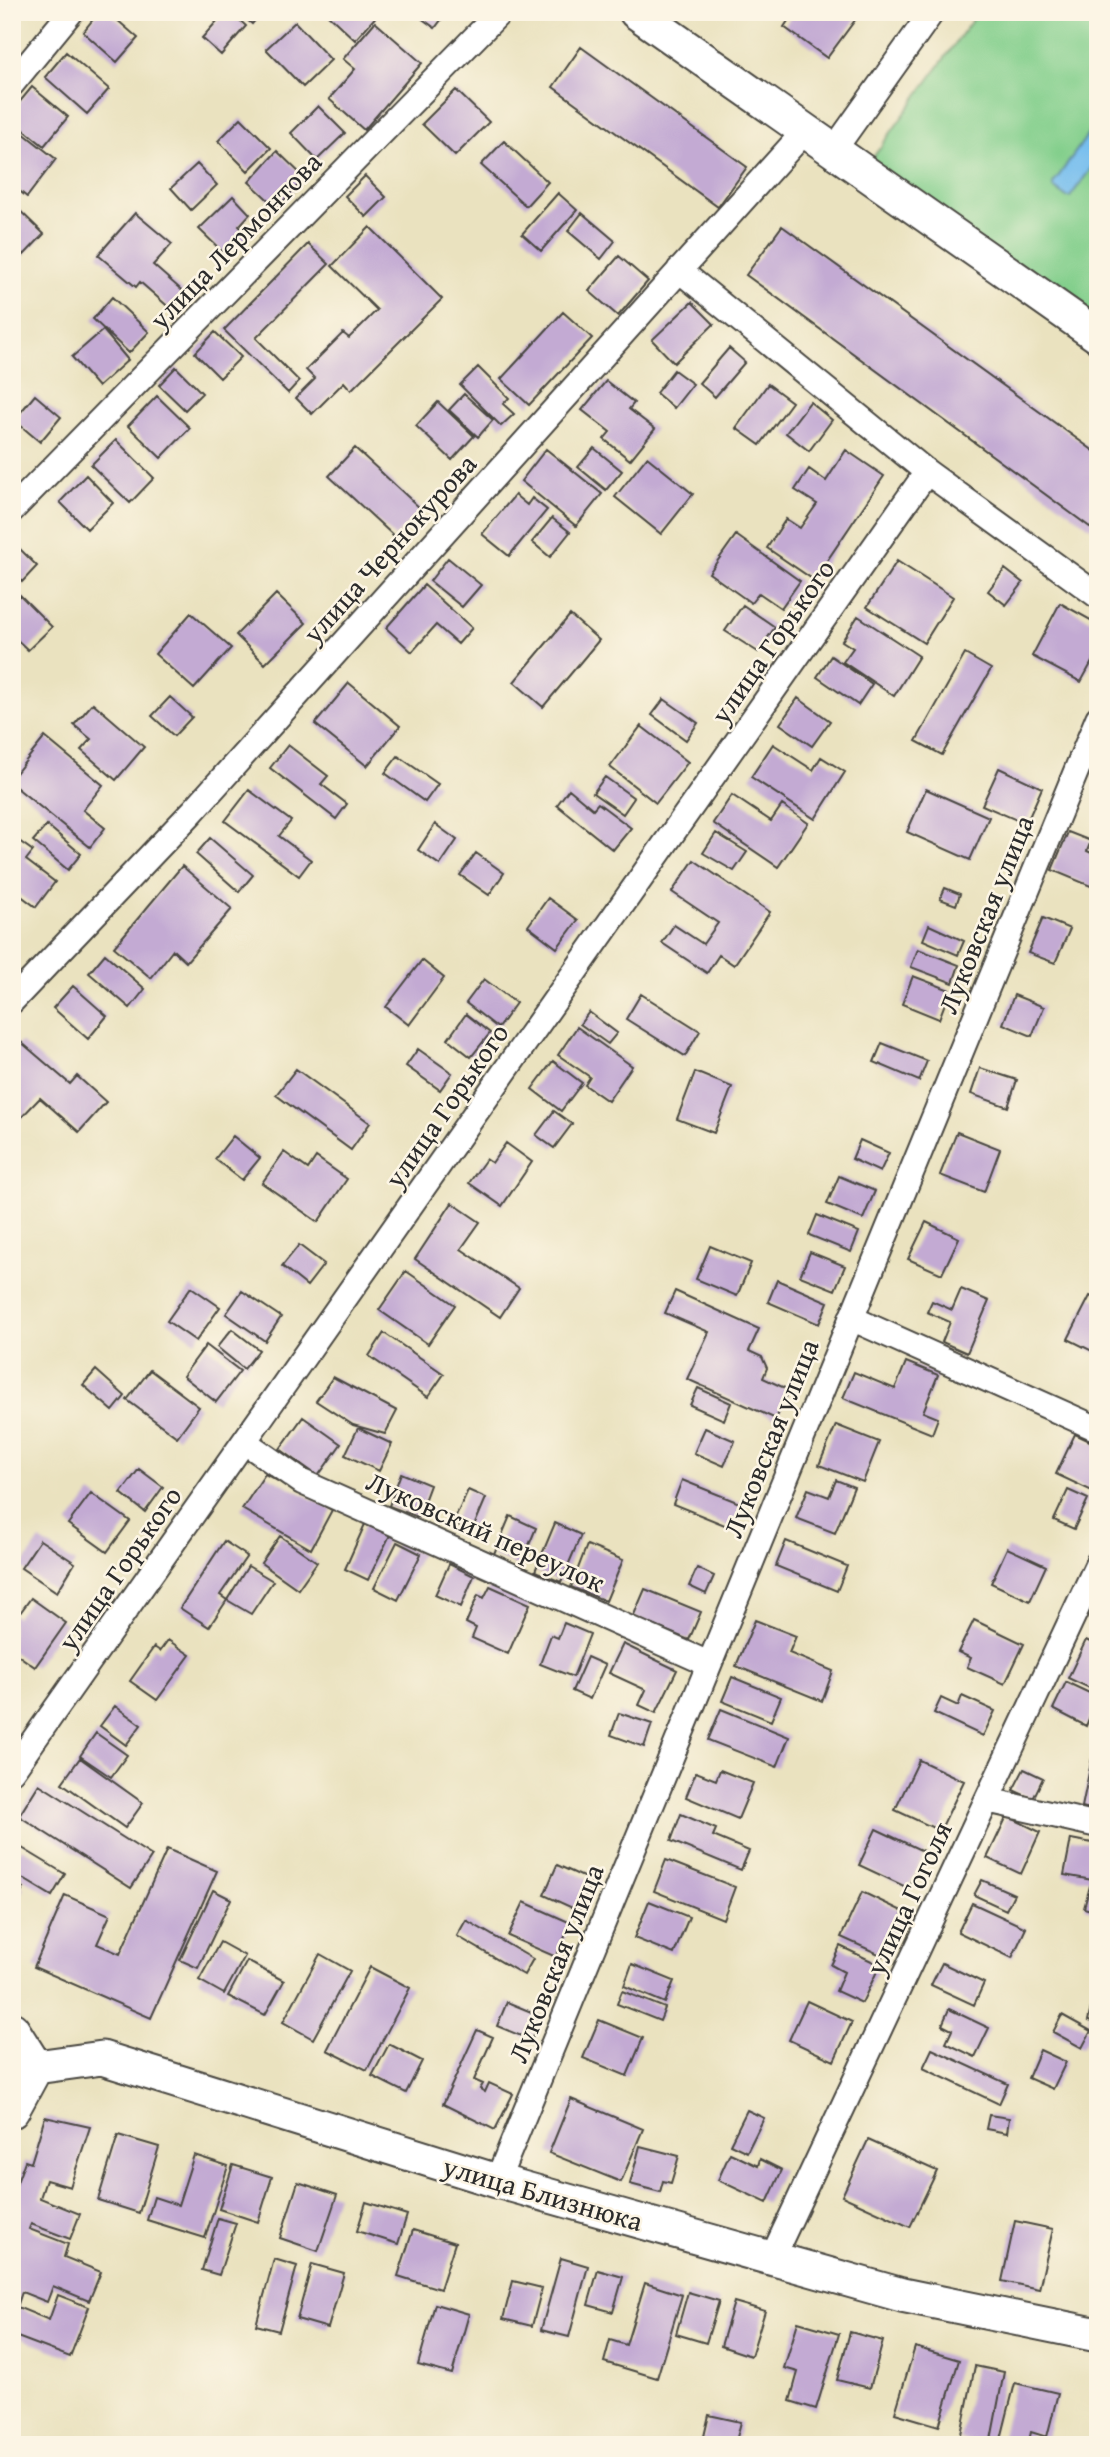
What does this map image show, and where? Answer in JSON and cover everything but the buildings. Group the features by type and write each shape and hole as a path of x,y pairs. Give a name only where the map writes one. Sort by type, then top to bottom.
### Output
{"street":[{"path":"12,84 71,12"},
{"name":"улица Лермонтова","path":"12,510 500,12"},
{"path":"636,12 1098,336"},
{"path":"834,151 932,12"},
{"name":"улица Чернокурова","path":"12,1001 193,811 805,131"},
{"path":"679,270 927,472 1094,585"},
{"name":"улица Горького","path":"12,1770 927,472"},
{"name":"Луковская улица","path":"497,2181 1098,718"},
{"path":"851,1318 1098,1429"},
{"name":"Луковский переулок","path":"245,1442 302,1482 709,1664"},
{"name":"улица Гоголя","path":"772,2258 1098,1563"},
{"path":"987,1800 1098,1825"},
{"path":"12,2029 36,2067 12,2111"},
{"name":"улица Близнюка","path":"36,2067 102,2058 497,2181 902,2295 1098,2335"}],"green space":[{"path":"978,12 1098,12 1098,327 869,163"}],"water":[{"path":"1098,120 1098,159 1070,197 1067,197 1053,187 1053,184"}]}
